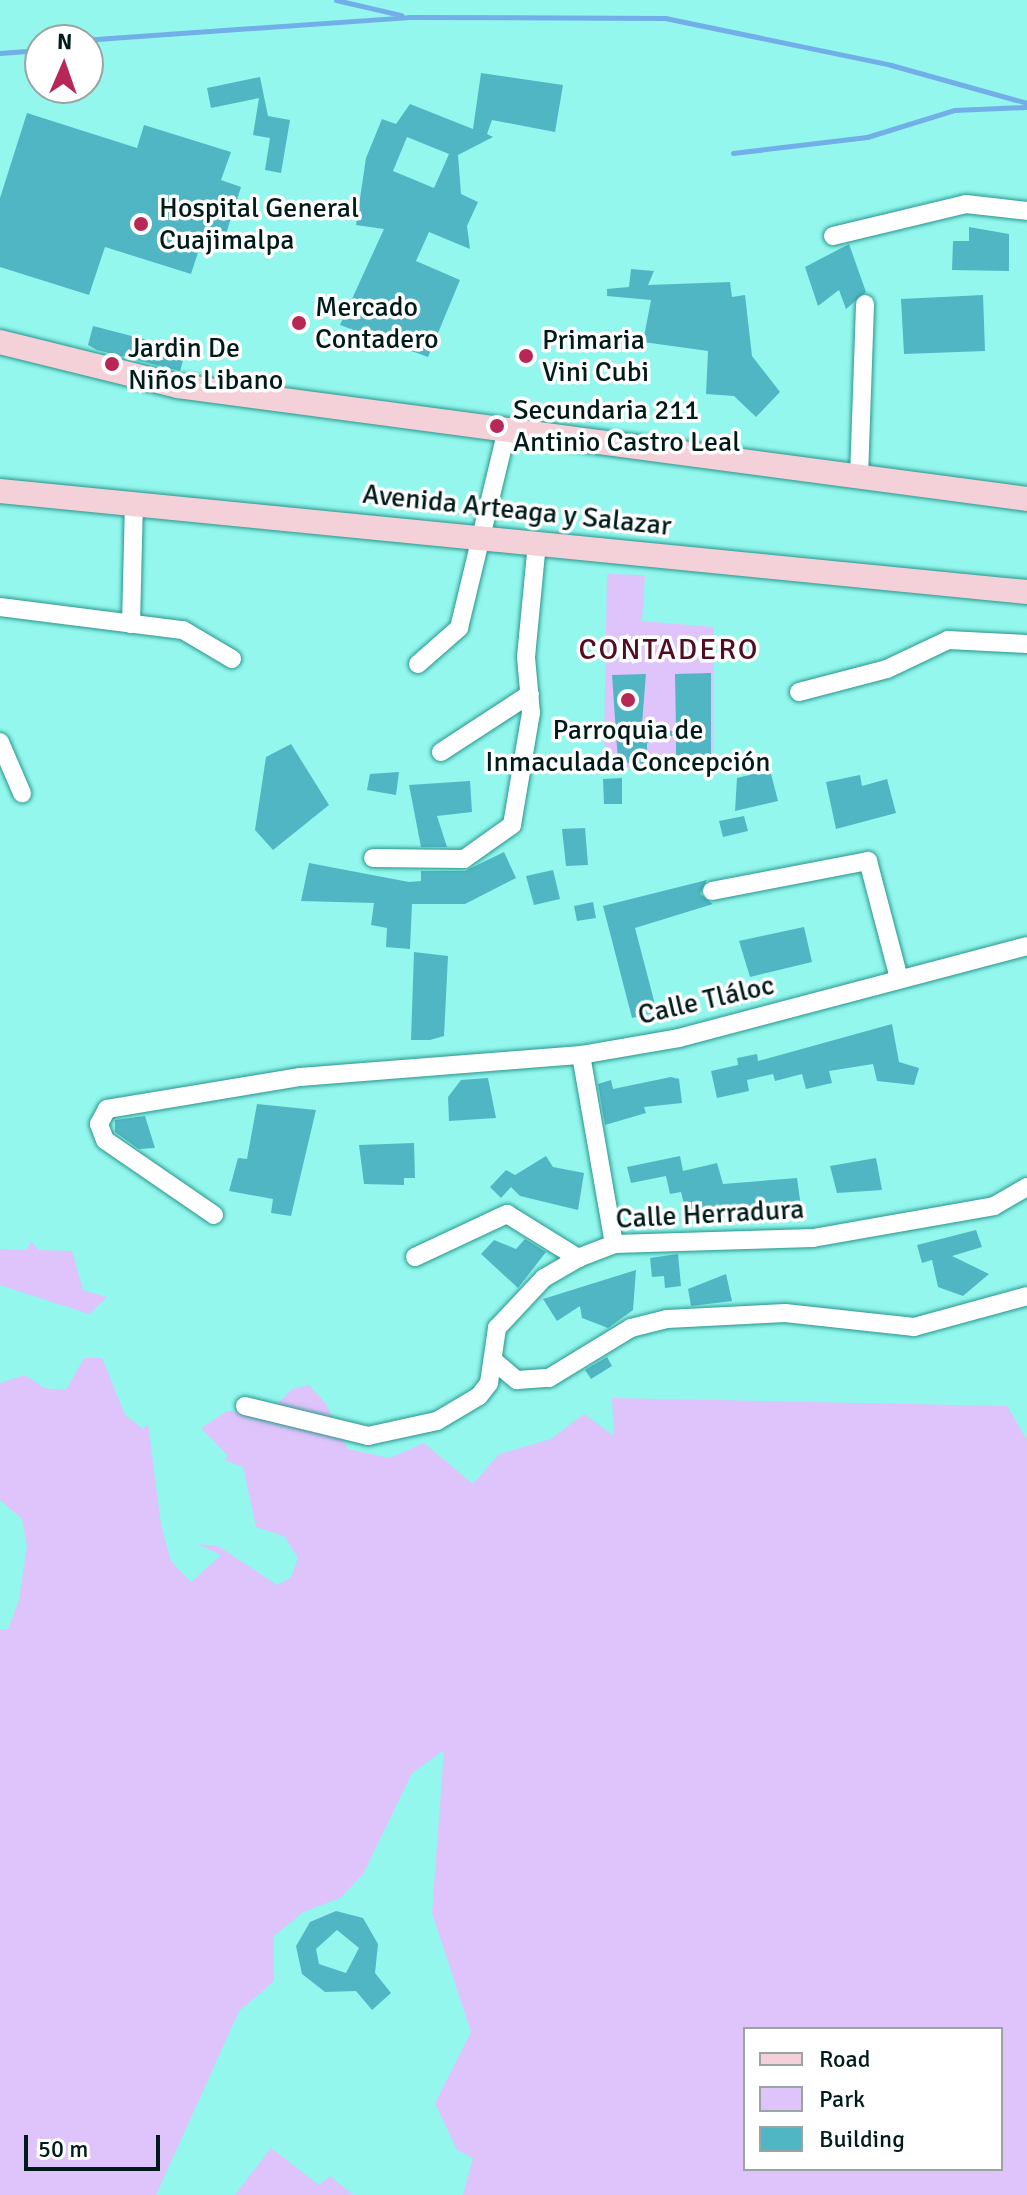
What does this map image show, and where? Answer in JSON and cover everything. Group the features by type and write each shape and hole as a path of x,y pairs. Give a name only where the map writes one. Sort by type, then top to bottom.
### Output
{"street":[{"path":"833,236 966,204 1027,211"},
{"path":"859,477 865,304"},
{"path":"0,342 178,386 1027,499"},
{"path":"418,664 459,628 478,537 507,430"},
{"name":"Avenida Arteaga y Salazar","path":"0,491 1027,592"},
{"path":"131,624 134,502"},
{"path":"373,858 464,859 500,838 512,825 530,694 537,543"},
{"path":"0,607 183,630 232,659"},
{"path":"799,692 887,669 948,640 1027,644"},
{"path":"441,752 530,694"},
{"path":"0,742 22,793"},
{"path":"712,891 868,861 899,978"},
{"name":"Calle Tláloc","path":"214,1215 105,1140 101,1116 119,1105 226,1086 581,1055 679,1038 1027,946"},
{"path":"581,1055 614,1244"},
{"name":"Calle Herradura","path":"245,1406 368,1436 437,1421 479,1396 494,1361 493,1336 509,1314 544,1278 578,1258 614,1244 813,1238 994,1206 1027,1187"},
{"path":"415,1257 507,1214 578,1258"},
{"path":"494,1361 517,1380 549,1378 631,1328 667,1319 785,1313 914,1327 983,1314 1027,1296"}],"green space":[{"path":"607,574 645,575 642,621 714,627 714,760 623,768 604,745"},
{"path":"31,1241 39,1250 72,1251 83,1290 107,1297 89,1314 0,1285 0,1249 27,1250"},
{"path":"84,1358 102,1358 125,1415 143,1429 148,1424 161,1525 171,1561 191,1582 221,1555 197,1544 218,1546 277,1585 291,1578 298,1558 284,1536 256,1527 243,1467 224,1460 228,1456 201,1428 227,1411 270,1411 292,1389 309,1385 326,1404 348,1449 389,1458 424,1443 473,1484 499,1454 551,1439 584,1414 614,1436 612,1398 1007,1406 1027,1440 1027,2195 463,2195 473,2158 457,2150 435,2103 471,2032 432,1913 444,1750 412,1773 363,1874 340,1898 303,1912 274,1936 274,1981 239,2011 156,2195 0,2195 0,1629 8,1629 19,1600 27,1546 22,1519 0,1500 0,1383 25,1375 44,1388 66,1390"},
{"path":"271,2148 319,2185 330,2176 353,2195 235,2195"}],"building":[{"path":"481,73 563,85 555,132 492,120 487,134 493,137 458,155 461,194 478,202 467,226 470,249 429,232 416,261 460,280 428,357 340,325 384,229 356,225 366,158 382,119 396,124 410,104 473,129","holes":["407,137 449,154 434,188 393,171"]},
{"path":"260,77 268,116 290,120 281,173 265,170 270,138 253,135 259,98 211,108 207,88"},
{"path":"27,113 137,148 144,125 231,152 221,180 241,187 225,237 205,231 191,274 105,247 89,295 0,267 0,198"},
{"path":"969,227 1009,234 1009,271 952,270 953,241 969,241"},
{"path":"849,244 866,292 846,309 839,290 818,306 805,267"},
{"path":"631,269 654,271 648,285 730,282 732,297 745,295 752,356 780,392 756,417 734,396 706,394 708,351 643,342 651,300 607,296 607,289 629,287"},
{"path":"983,295 985,351 904,354 901,299"},
{"path":"93,326 186,350 180,371 97,350 88,345"},
{"path":"711,673 711,755 676,755 676,735 647,743 647,764 618,762 612,675 646,674 642,724 676,732 675,674"},
{"path":"291,744 329,805 273,850 255,830 266,757"},
{"path":"770,770 778,801 735,811 737,778"},
{"path":"399,772 396,795 367,790 370,774"},
{"path":"860,775 862,786 887,779 896,813 836,829 826,782"},
{"path":"622,778 622,804 604,804 603,779"},
{"path":"470,781 472,812 437,816 447,847 421,847 409,785"},
{"path":"744,816 748,831 723,837 719,821"},
{"path":"585,828 588,865 566,866 562,829"},
{"path":"504,852 516,878 465,904 412,904 410,949 386,947 387,928 371,925 374,903 301,901 309,863 409,882 421,881 421,871 465,871"},
{"path":"553,870 560,899 534,905 526,876"},
{"path":"707,880 700,894 713,904 635,928 657,1012 632,1018 603,906"},
{"path":"593,902 596,918 577,921 574,906"},
{"path":"804,927 812,962 750,977 739,941"},
{"path":"414,952 448,956 444,1036 430,1040 411,1040"},
{"path":"892,1024 899,1062 919,1068 914,1085 877,1081 873,1064 829,1071 832,1083 806,1089 802,1074 775,1081 773,1074 747,1080 749,1091 717,1098 711,1071 738,1065 737,1058 757,1054 758,1061"},
{"path":"671,1077 679,1079 682,1103 644,1107 646,1113 605,1125 598,1084 611,1080 613,1089"},
{"path":"488,1078 496,1118 449,1121 448,1097 461,1080"},
{"path":"257,1104 316,1110 291,1216 271,1213 273,1199 229,1191 238,1158 247,1159"},
{"path":"145,1116 155,1148 139,1149 115,1132 115,1120"},
{"path":"414,1143 415,1178 404,1178 404,1185 364,1184 359,1145"},
{"path":"546,1156 553,1167 584,1173 578,1210 520,1196 511,1187 501,1198 490,1187 506,1170 515,1175"},
{"path":"680,1156 683,1171 717,1163 723,1184 797,1178 801,1207 699,1222 696,1210 686,1212 681,1192 670,1194 666,1176 631,1183 627,1167"},
{"path":"876,1158 882,1190 837,1193 830,1166"},
{"path":"976,1230 982,1247 952,1256 989,1274 963,1296 938,1287 932,1260 922,1263 917,1245"},
{"path":"525,1239 546,1252 518,1288 481,1254 494,1240 516,1249"},
{"path":"678,1254 681,1286 665,1288 664,1276 652,1277 650,1258"},
{"path":"636,1270 633,1310 608,1328 582,1318 580,1306 557,1321 543,1299"},
{"path":"726,1274 732,1301 691,1306 688,1289"},
{"path":"607,1357 612,1366 591,1379 585,1370"},
{"path":"336,1911 363,1918 378,1944 375,1973 391,1993 372,2010 356,1991 325,1992 302,1974 296,1946 310,1922","holes":["337,1930 359,1948 346,1973 319,1964 316,1949"]}],"waterway":[{"path":"336,0 401,15"},
{"path":"104,38 409,17 665,18 891,65 1027,103"},
{"path":"0,53 24,51"},
{"path":"733,153 867,137 954,110 1027,107"}],"place":[{"name":"Hospital General Cuajimalpa","path":"141,224"},
{"name":"Mercado Contadero","path":"299,323"},
{"name":"Primaria Vini Cubi","path":"526,356"},
{"name":"Jardin De Niños Libano","path":"112,364"},
{"name":"Secundaria 211 Antinio Castro Leal","path":"497,426"},
{"name":"Parroquia de Inmaculada Concepción","path":"628,700"}],"district":[{"name":"CONTADERO","path":"669,650"}]}
